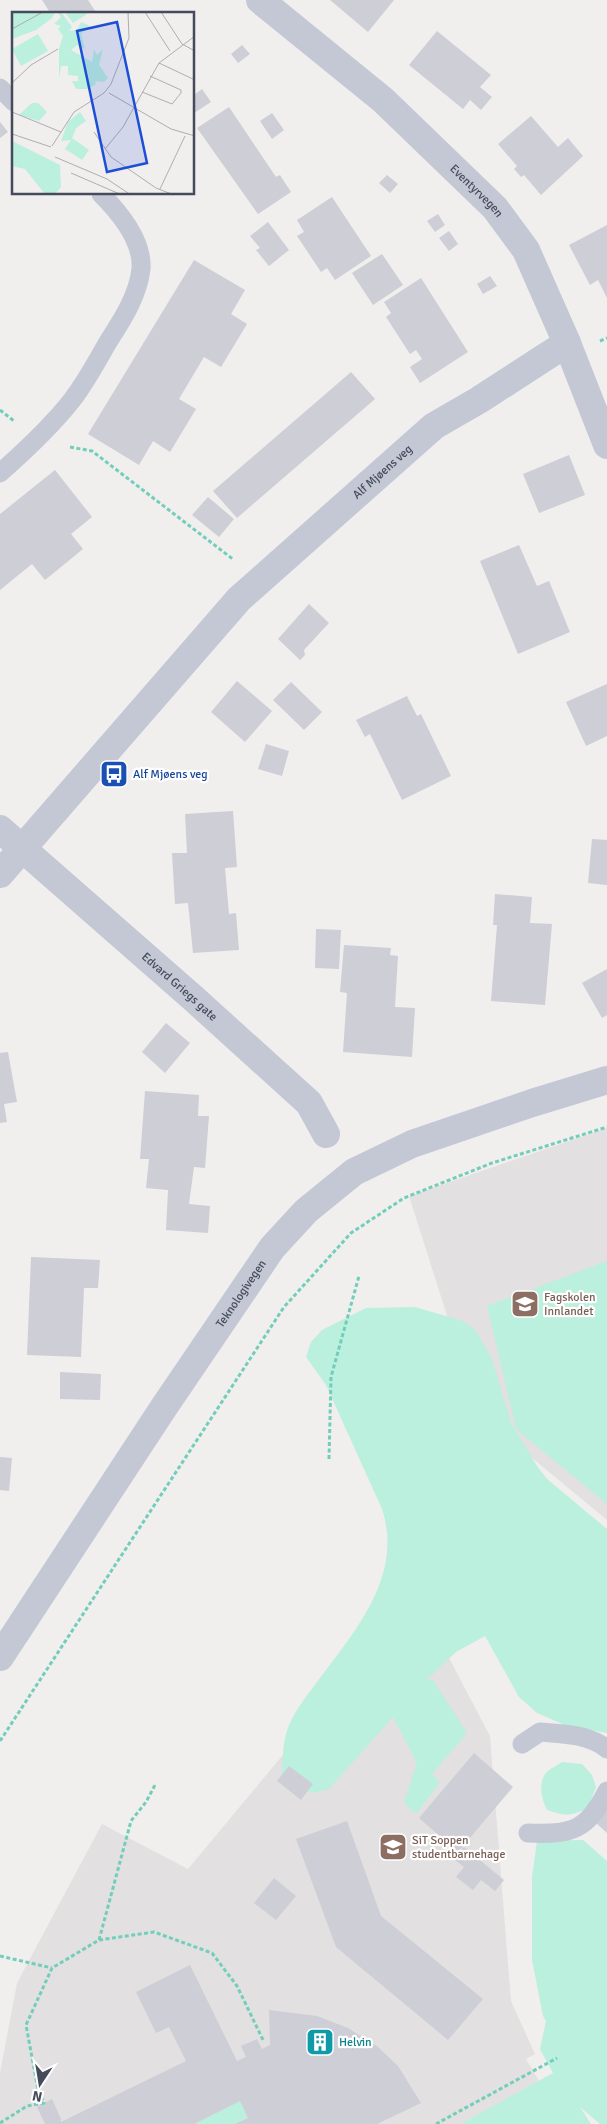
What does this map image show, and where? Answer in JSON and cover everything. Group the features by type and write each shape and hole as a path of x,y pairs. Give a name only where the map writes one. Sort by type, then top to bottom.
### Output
{"street":[{"name":"Eventyrvegen","path":"260,0 383,100 495,208 526,250 567,343 607,445"},
{"name":"Alf Mjøens veg","path":"0,874 238,599 434,426 479,400 567,343"},
{"name":"Edvard Griegs gate","path":"0,829 193,998 309,1103 326,1134"},
{"name":"Teknologivegen","path":"0,1657 158,1415 272,1248 306,1211 354,1172 412,1144 532,1103 607,1080"}],"lane":[{"path":"0,88 12,100"},
{"path":"0,473 38,440 73,399 125,315 135,292 141,268 135,238 116,208 103,195"},
{"path":"522,1744 540,1732 575,1736 601,1744 607,1749"},
{"path":"528,1833 570,1832 597,1811 607,1791"}],"path":[{"path":"0,410 38,440 92,451 260,580"},
{"path":"0,1741 284,1307 352,1232 404,1198 492,1163 607,1127"},
{"path":"329,1459 331,1376 359,1276"},
{"path":"99,1940 131,1821 146,1802 155,1785"},
{"path":"0,2123 26,2106 44,2103 38,2090 26,2025 52,1968 99,1940 154,1932 212,1953 236,1986 264,2042"},
{"path":"0,1956 52,1968"},
{"path":"436,2124 557,2058"}],"shaded area":[{"name":"Fagskolen Innlandet","path":"607,1128 607,1520 478,1413 409,1196"},
{"path":"416,1595 490,1736 511,2001 535,2054 526,2059 565,2124 0,2124 0,2073 17,1983 102,1824 188,1869"}],"green space":[{"path":"607,1261 607,1504 516,1429 487,1306"},
{"path":"415,1307 463,1321 476,1331 492,1359 511,1423 537,1466 547,1479 607,1529 607,1733 567,1726 537,1713 519,1697 485,1636 456,1652 426,1680 433,1680 467,1733 432,1774 440,1782 416,1814 404,1803 417,1763 393,1717 329,1789 313,1793 281,1783 283,1752 291,1720 360,1623 372,1602 381,1580 386,1557 387,1534 382,1509 326,1385 306,1357 311,1342 322,1330 366,1308"},
{"path":"562,1762 582,1764 592,1775 596,1787 588,1808 572,1814 547,1810 542,1797 541,1788 545,1774"},
{"path":"583,1840 607,1861 607,2124 600,2124 580,2107 591,2124 461,2124 553,2073 540,2049 546,2021 543,2016 532,1960 532,1877 537,1841"},
{"path":"240,2101 248,2118 235,2124 194,2124"}],"building":[{"path":"42,0 88,0 96,12 50,12"},
{"path":"330,0 394,0 368,32"},
{"path":"437,31 491,75 480,87 492,97 481,110 470,100 463,109 409,65"},
{"path":"242,45 250,54 238,63 231,54"},
{"path":"202,89 211,102 195,112 195,94"},
{"path":"229,107 276,177 280,175 291,192 258,214 197,128"},
{"path":"272,113 284,130 272,139 260,121"},
{"path":"531,116 558,147 568,138 583,156 541,195 524,175 521,177 514,169 517,166 498,144"},
{"path":"0,122 8,132 0,138"},
{"path":"387,175 398,184 390,193 379,183"},
{"path":"332,197 371,256 335,280 327,268 321,272 297,236 304,232 297,220"},
{"path":"438,214 445,225 435,232 427,221"},
{"path":"268,222 289,250 269,266 256,250 260,248 250,236"},
{"path":"607,225 607,298 598,280 590,285 569,245"},
{"path":"449,231 458,244 449,251 439,238"},
{"path":"382,254 403,285 373,305 352,273"},
{"path":"194,260 245,290 231,314 247,324 221,367 204,357 179,399 196,409 170,452 153,441 139,465 88,434"},
{"path":"490,276 497,286 483,294 477,284"},
{"path":"421,278 468,352 420,383 410,367 422,359 416,350 410,354 386,317 391,313 384,302"},
{"path":"351,372 375,399 237,518 213,491"},
{"path":"569,455 585,495 539,513 523,474"},
{"path":"55,470 92,517 71,534 83,549 45,580 32,564 0,590 0,514"},
{"path":"208,497 234,519 219,537 192,515"},
{"path":"519,545 537,586 549,581 570,632 518,654 480,561"},
{"path":"309,604 329,623 304,650 305,655 300,660 278,639"},
{"path":"237,681 272,711 245,742 211,712"},
{"path":"291,682 322,712 304,730 273,700"},
{"path":"607,684 607,736 586,746 566,702"},
{"path":"407,696 417,716 421,714 451,776 402,800 370,734 365,737 356,720"},
{"path":"266,744 289,751 282,776 258,769"},
{"path":"233,811 237,867 225,868 229,914 236,913 239,950 193,953 188,903 175,904 172,853 187,853 185,814"},
{"path":"592,839 607,840 607,885 588,883"},
{"path":"495,894 532,897 530,923 552,924 545,1005 491,1001 497,925 493,925"},
{"path":"316,929 341,930 339,969 315,968"},
{"path":"344,945 391,948 390,955 398,956 395,1007 415,1008 412,1057 343,1052 347,993 340,992"},
{"path":"607,969 607,1015 602,1018 582,983"},
{"path":"166,1023 190,1043 165,1073 142,1052"},
{"path":"8,1052 17,1102 4,1104 7,1122 0,1123 0,1053"},
{"path":"145,1091 199,1095 198,1116 209,1116 205,1168 194,1167 189,1204 210,1206 208,1233 166,1230 168,1190 146,1188 149,1159 140,1159"},
{"path":"31,1257 100,1260 98,1288 84,1288 81,1357 27,1355"},
{"path":"60,1372 101,1374 100,1400 60,1399"},
{"path":"0,1457 12,1458 9,1491 0,1490"},
{"path":"474,1753 513,1787 458,1852 419,1818"},
{"path":"289,1766 313,1784 301,1800 277,1781"},
{"path":"607,1808 607,1833 595,1822"},
{"path":"347,1821 381,1916 483,1999 448,2040 336,1947 296,1839"},
{"path":"464,1847 504,1880 495,1891 481,1880 473,1890 456,1877 464,1867 454,1859"},
{"path":"274,1878 296,1896 276,1920 254,1903"},
{"name":"Helvin","path":"190,1965 237,2061 246,2057 241,2046 257,2039 262,2049 270,2045 269,2010 317,2016 348,2028 378,2047 398,2066 421,2103 377,2124 235,2124 248,2118 240,2101 194,2124 45,2124 37,2107 52,2099 61,2122 186,2061 169,2027 156,2033 136,1992"}],"place":[{"name":"Alf Mjøens veg","path":"114,774"},
{"name":"Fagskolen Innlandet","path":"525,1304"},
{"name":"SiT Soppen studentbarnehage","path":"393,1847"},
{"name":"Helvin","path":"320,2042"}]}
